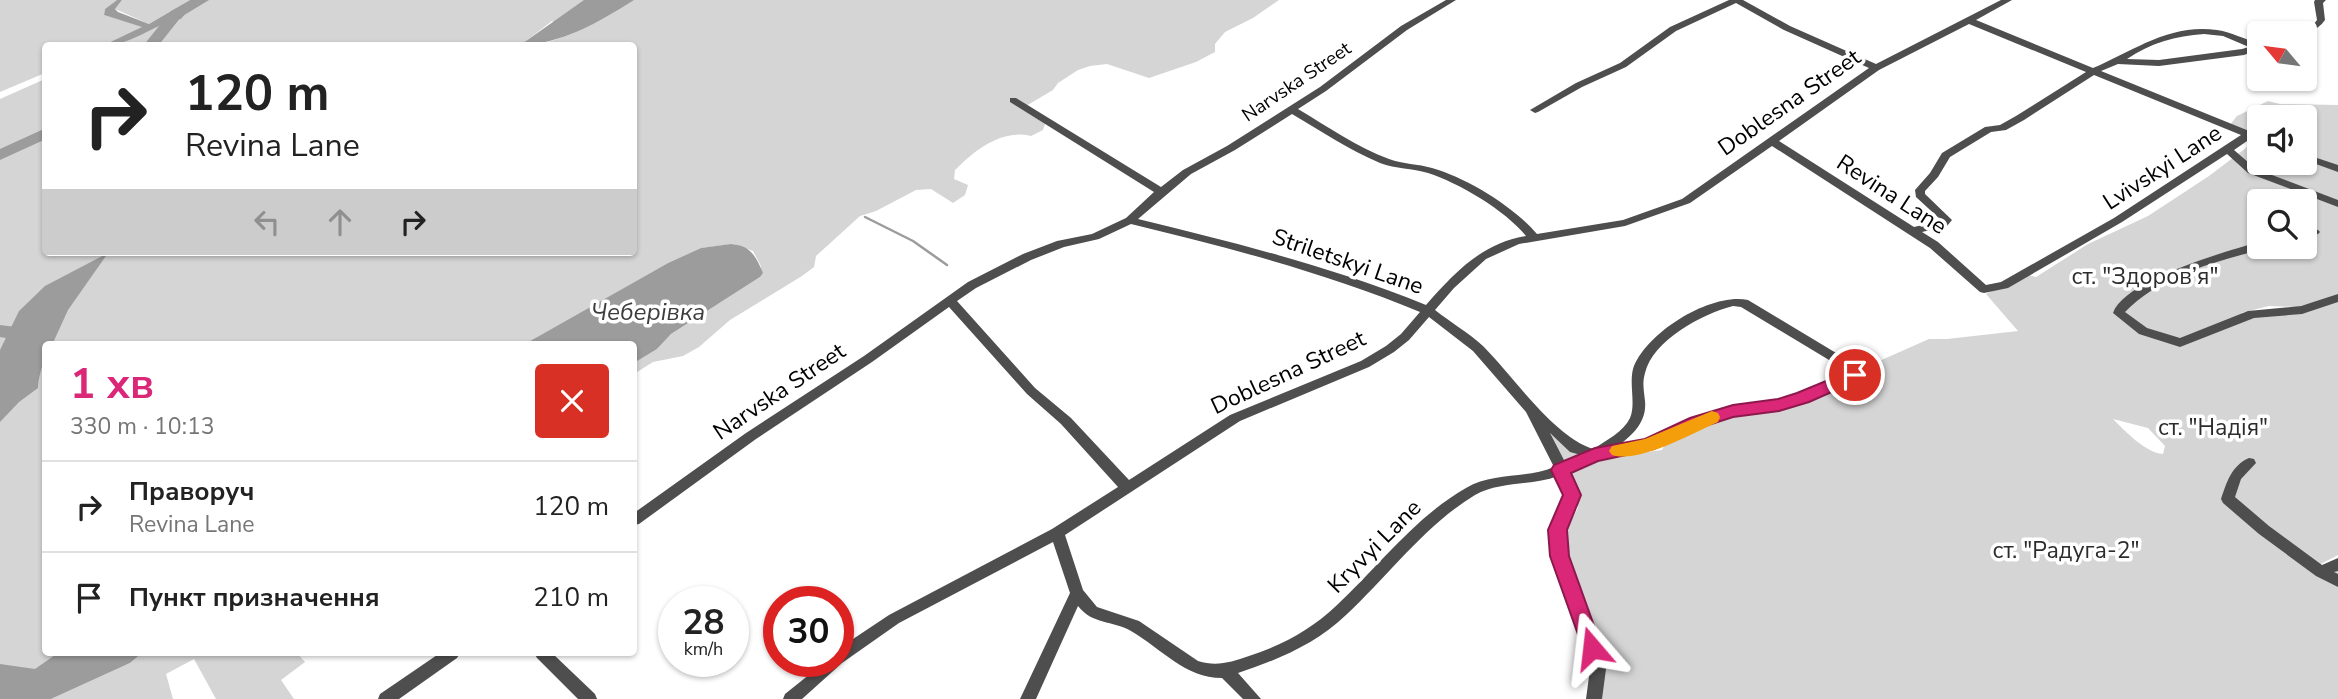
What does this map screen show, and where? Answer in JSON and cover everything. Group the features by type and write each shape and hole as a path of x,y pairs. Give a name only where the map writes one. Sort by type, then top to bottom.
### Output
{"street":[{"name":"Narvska Street","path":"637,518 751,436 951,302 972,285 1027,257 1061,244 1095,237 1130,220 1161,191 1187,172 1231,148 1323,89 1404,27 1452,0"},
{"path":"1535,110 1579,85 1623,65 1673,29 1736,0 1787,28 1876,68"},
{"name":"Doblesna Street","path":"854,647 894,619 1057,533 1235,418 1365,363 1390,349 1450,285 1482,256 1516,241 1593,230 1657,213 1686,201 1876,68 2008,0"},
{"path":"2317,26 2321,20 2318,2 2322,0"},
{"name":"Lvivskyi Lane","path":"1968,20 2247,134"},
{"path":"1914,231 1943,224 1947,220 1920,195 1920,190 1934,175 1946,155 1989,129 2002,128 2141,47 2190,32 2217,32 2247,42"},
{"path":"2117,61 2160,63 2247,51"},
{"path":"1013,100 1161,191"},
{"path":"1291,109 1381,160 1443,176 1514,215 1534,237"},
{"name":"Lvivskyi Lane","path":"1984,289 2004,285 2118,220 2247,140"},
{"name":"Revina Lane","path":"1772,141 1914,231 1984,289"},
{"path":"2228,150 2252,172 2338,204"},
{"path":"2317,161 2338,169"},
{"name":"Striletskyi Lane","path":"1130,220 1267,254 1373,288 1428,311 1477,348 1531,409 1570,486 1572,495 1558,530 1560,556 1598,669 1594,699"},
{"path":"2247,249 2192,264 2136,294 2119,313 2143,331 2180,343 2252,314 2302,310 2338,298"},
{"path":"1531,409 1575,448 1595,455 1648,445 1696,422 1733,411 1779,405 1849,379 1857,372 1744,303 1737,300 1726,302 1676,328 1643,358 1637,383 1639,411 1635,421 1612,444 1595,455 1560,470"},
{"path":"951,302 1031,391 1066,421 1127,487"},
{"path":"2249,463 2235,477 2228,499 2264,530 2321,572 2338,581"},
{"name":"Kryvyi Lane","path":"1077,593 1092,612 1134,625 1192,666 1208,671 1226,671 1264,658 1304,639 1340,612 1407,543 1461,497 1489,484 1521,480 1560,470"},
{"path":"1028,699 1077,593 1057,533"},
{"path":"2321,572 2338,564"},
{"path":"386,699 448,656"},
{"path":"545,656 589,699"},
{"path":"1226,671 1253,699"},
{"name":"Doblesna Street","path":"791,699 816,677"}],"green space":[{"path":"0,0 117,0 105,9 104,15 143,27 110,42 42,42 42,74 0,92"},
{"path":"122,0 190,0 149,24 115,9"},
{"path":"206,0 1279,0 1253,18 1225,32 1215,44 1215,52 1196,62 1149,78 1107,64 1078,70 1058,83 1053,90 1026,106 1046,121 1043,130 1031,136 999,138 971,155 955,170 954,179 968,185 965,195 953,203 931,189 916,190 876,211 860,216 816,256 814,267 802,276 730,320 699,347 683,356 653,362 637,372 637,361 657,349 671,334 760,277 761,266 753,251 734,244 701,248 668,263 530,341 42,341 42,656 79,656 28,699 0,699 0,99 42,80 42,256 637,256 637,42 548,42 574,33 552,21 523,42 123,42 168,21 181,19"},
{"path":"2268,101 2280,104 2338,105 2338,166 2317,158 2317,105 2260,105"},
{"path":"2247,111 2247,133 2229,126 2237,116"},
{"path":"2247,147 2247,175 2317,175 2317,163 2338,171 2338,295 2297,307 2269,306 2241,313 2251,318 2338,300 2338,555 2319,565 2338,568 2338,699 1601,699 1564,550 1568,526 1578,508 1576,486 1559,462 1547,436 1553,434 1596,459 1662,450 1667,440 1696,425 1735,413 1784,408 1851,380 1868,366 1929,339 2018,331 1986,294 2025,274 2036,277 2088,244 2148,216","holes":["2113,419 2148,428 2165,446 2163,454 2143,446"]},
{"path":"138,656 300,656 305,662 281,680 294,699 216,699 194,659 166,674 173,699 51,699 130,663"}],"water":[{"path":"117,0 122,0 115,9 118,12 149,24 190,0 206,0 181,19 124,42 110,42 142,27 104,15 105,9"},
{"path":"584,0 634,0 577,32 547,42 523,42"},
{"name":"Чеберівка","path":"731,244 748,249 758,261 763,273 671,334 657,349 637,361 637,341 530,341 668,263 701,248"},
{"path":"106,256 68,310 54,341 42,341 42,366 38,388 19,402 0,422 0,350 19,311 45,286"},
{"path":"54,656 138,656 130,663 51,699 0,699 0,664 35,669"}],"waterway":[{"path":"153,42 176,14 202,0"},
{"path":"0,155 42,135"},
{"path":"865,217 913,241 947,265"},
{"path":"0,331 24,334 0,385"}],"slow traffic":[{"path":"1618,451 1648,445 1712,417"}],"route":[{"path":"1592,648 1560,556 1558,530 1572,495 1560,470 1595,455 1648,445 1696,422 1733,411 1779,405 1855,375"}],"park label":[{"name":"ст. \"Здоров’я\"","path":"2145,276"},
{"name":"ст. \"Надія\"","path":"2213,427"},
{"name":"ст. \"Радуга-2\"","path":"2066,550"}]}
